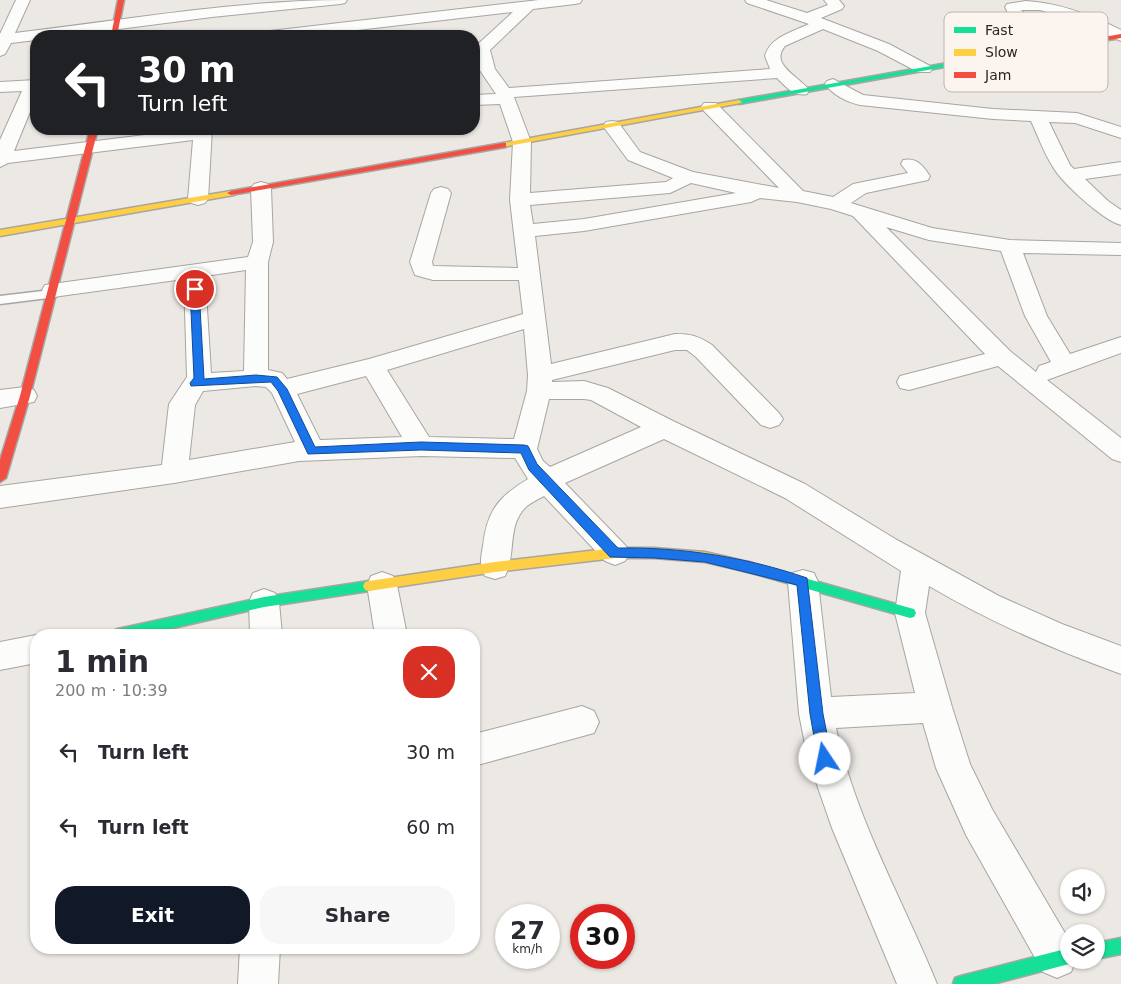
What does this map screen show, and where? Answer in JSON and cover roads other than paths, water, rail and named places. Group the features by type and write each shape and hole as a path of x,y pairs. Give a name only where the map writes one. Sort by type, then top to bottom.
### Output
{"main road":[{"path":"116,30 121,0"},
{"path":"1108,38 1121,36"},
{"path":"0,233 522,142 833,84 944,66"},
{"path":"0,478 25,396 92,135"},
{"path":"145,629 264,602 495,567 615,553 654,553 705,557 771,572 910,613"},
{"path":"1105,949 1121,946"},
{"path":"961,984 1060,958"}],"street":[{"path":"2,43 24,0"},
{"path":"116,30 212,6 337,0 346,30"},
{"path":"361,30 575,0"},
{"path":"752,0 888,49 924,69"},
{"path":"806,19 837,6 832,0"},
{"path":"1014,12 1012,7 1018,4 1054,3 1072,12"},
{"path":"260,4 262,30"},
{"path":"212,6 213,28"},
{"path":"480,48 527,7"},
{"path":"801,90 780,73 774,59 776,47 822,24"},
{"path":"1108,30 1121,36"},
{"path":"2,43 30,40"},
{"path":"480,54 504,96 522,142 520,200 535,318 540,383 524,449 533,467 615,553"},
{"path":"480,99 780,73"},
{"path":"833,84 846,94 860,100 1038,117 1077,118 1118,129"},
{"path":"0,88 30,85"},
{"path":"0,159 30,96"},
{"path":"710,107 797,196"},
{"path":"1038,117 1062,167 1100,205 1121,219"},
{"path":"612,126 634,156 688,177 765,194 797,196 836,204 929,234 1010,246 1121,249"},
{"path":"0,159 179,135"},
{"path":"198,198 202,135"},
{"path":"836,204 860,188 922,176 910,164"},
{"path":"1070,175 1121,168"},
{"path":"520,200 670,187 688,177"},
{"path":"256,378 257,262 262,242 261,188"},
{"path":"441,193 420,262 423,270 433,274 528,274"},
{"path":"523,231 584,225 765,194"},
{"path":"859,211 1002,357 1121,452"},
{"path":"1010,246 1036,316 1065,366"},
{"path":"52,292 257,262"},
{"path":"174,473 182,404 200,378 194,271"},
{"path":"282,389 372,366 535,318"},
{"path":"540,383 675,342 692,342 704,351 770,419"},
{"path":"1037,384 1043,374 1102,350 1121,345"},
{"path":"909,382 1002,357"},
{"path":"372,366 421,446"},
{"path":"195,383 256,378 273,379 282,389 312,451"},
{"path":"540,383 598,394 795,491 917,565 988,605 1033,626 1121,660"},
{"path":"0,399 25,396"},
{"path":"495,567 499,528 505,514 517,499 547,480 664,428"},
{"path":"0,498 174,473 299,452 421,446 524,449"},
{"path":"917,565 910,613 954,768 979,822 1060,952"},
{"path":"802,582 816,714 825,759 850,828 916,984"},
{"path":"382,585 390,629"},
{"path":"264,602 266,629"},
{"path":"0,656 30,650"},
{"path":"816,714 935,706"},
{"path":"480,748 582,722"},
{"path":"258,984 260,954"}],"lane":[{"path":"0,300 52,292"}]}
